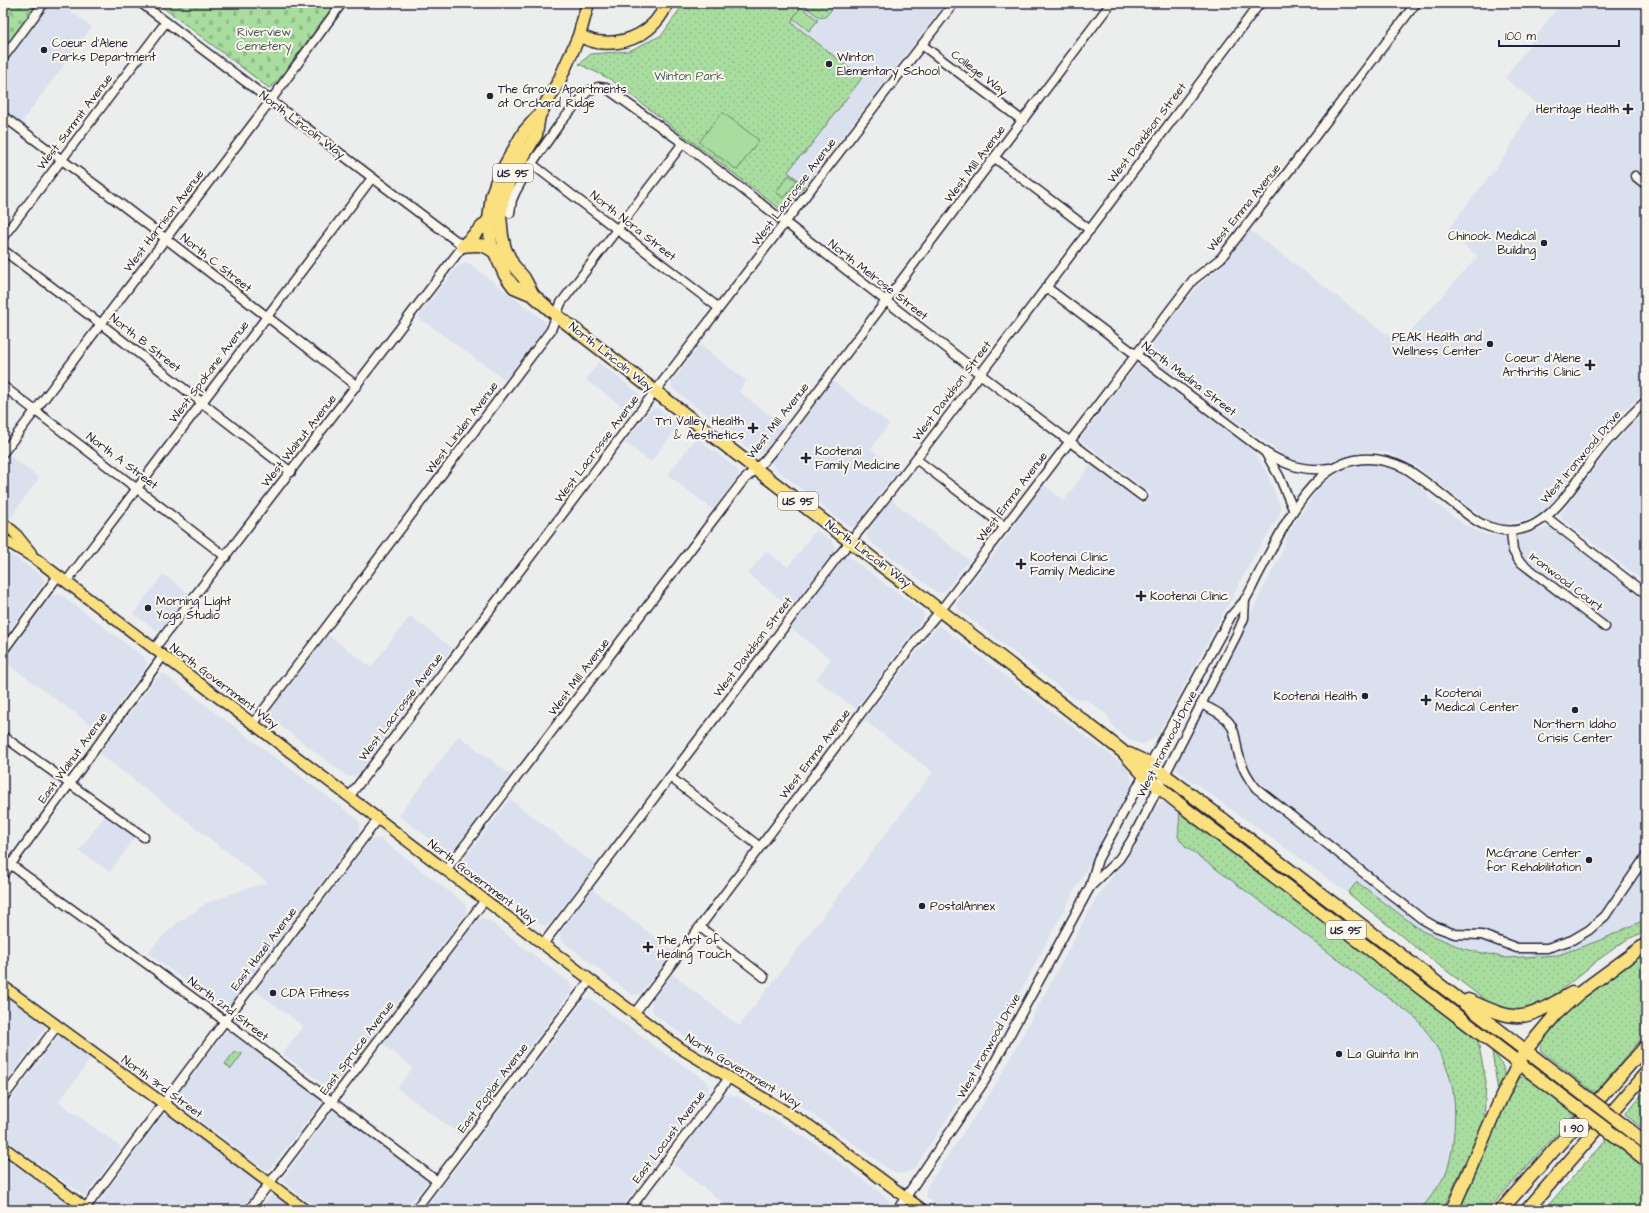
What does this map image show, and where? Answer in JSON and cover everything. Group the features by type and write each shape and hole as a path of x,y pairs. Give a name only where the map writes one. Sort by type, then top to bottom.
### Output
{"highway":[{"name":"US 95","path":"534,295 514,287 505,275 493,251 489,220 492,195 498,178 524,132 540,114 559,81 579,36 588,3"},
{"path":"579,36 595,42 610,42 632,39 645,32 660,17 667,3"},
{"name":"US 95","path":"540,114 536,135 510,179 503,197 500,216 505,249 513,265 524,278 534,295 556,315"},
{"path":"463,246 489,220"},
{"path":"463,246 487,246 493,251"},
{"name":"North Lincoln Way","path":"556,315 1147,769"},
{"name":"US 95","path":"1147,769 1164,775 1646,1143"},
{"name":"US 95","path":"1147,769 1158,786 1646,1160"},
{"path":"1448,991 1498,1014 1518,1018 1537,1013 1597,978 1646,944"},
{"path":"1452,1210 1502,1096 1525,1050 1556,1014 1597,978"},
{"name":"I 90","path":"1501,1210 1646,1046"},
{"name":"I 90","path":"1526,1210 1646,1073"}],"main road":[{"name":"North Government Way","path":"3,523 14,532 36,559"},
{"name":"North Government Way","path":"3,539 36,559 680,1048 810,1126 923,1210"},
{"name":"North 3rd Street","path":"3,986 163,1103 305,1210"},
{"path":"3,1147 86,1209"}],"street":[{"path":"3,58 44,3"},
{"name":"North Lincoln Way","path":"141,3 463,246"},
{"name":"West Harrison Avenue","path":"3,453 271,100 342,3"},
{"name":"West Lacrosse Avenue","path":"349,797 719,308 954,3"},
{"name":"West Mill Avenue","path":"446,870 742,482 764,461 886,302 1111,3"},
{"name":"West Davidson Street","path":"543,944 831,565 916,459 1260,3"},
{"name":"West Emma Avenue","path":"634,1014 923,631 941,610 1192,280 1216,263 1226,252 1292,168 1416,3"},
{"name":"West Summit Avenue","path":"3,237 166,22"},
{"name":"College Way","path":"922,45 1023,121"},
{"name":"North Melrose Street","path":"532,164 548,138 581,97 588,91 598,87 606,88 683,143 886,302 1142,496"},
{"name":"North C Street","path":"3,116 166,238 357,386"},
{"name":"West Linden Avenue","path":"253,724 551,330 561,303 683,143"},
{"path":"995,158 1090,230"},
{"path":"510,213 512,200 532,164"},
{"name":"North Nora Street","path":"532,164 719,308"},
{"path":"1635,176 1646,185"},
{"name":"West Spokane Avenue","path":"3,651 138,488 372,178"},
{"name":"West Walnut Avenue","path":"154,649 463,246"},
{"name":"North B Street","path":"3,250 101,324 291,472"},
{"name":"North Medina Street","path":"1046,287 1265,452 1279,476 1293,509"},
{"name":"North A Street","path":"3,386 138,488 226,557"},
{"name":"West Ironwood Drive","path":"897,1210 984,1082 1090,887 1098,858 1231,616 1245,599 1293,509 1311,485 1324,474 1345,462 1364,459 1377,459 1397,464 1414,474 1476,521 1504,531 1511,531 1532,526 1546,517 1557,506 1604,445 1625,421 1646,401"},
{"path":"1265,452 1289,465 1303,469 1315,470 1335,467"},
{"path":"916,459 1005,526"},
{"path":"1546,517 1646,594"},
{"name":"Ironwood Court","path":"1511,531 1512,551 1519,561 1605,627"},
{"name":"West Ironwood Drive","path":"1090,887 1119,859 1131,841 1237,634 1244,618 1245,599"},
{"name":"East Walnut Avenue","path":"3,875 163,656"},
{"path":"1201,704 1224,717 1231,725 1236,738 1242,766 1246,776 1256,788 1417,915 1447,932 1455,934 1482,935 1517,948 1547,948 1572,940 1589,930 1605,916 1646,856"},
{"path":"3,736 144,837"},
{"path":"670,777 760,847"},
{"name":"East Hazel Avenue","path":"86,1209 225,1020 378,819"},
{"name":"North 2nd Street","path":"3,859 225,1020 437,1181"},
{"name":"East Spruce Avenue","path":"249,1210 485,900"},
{"path":"700,927 764,977"},
{"name":"East Poplar Avenue","path":"415,1210 590,980"},
{"path":"3,1098 57,1026"},
{"name":"East Locust Avenue","path":"629,1210 728,1078"}],"shaded area":[{"path":"49,3 60,3 92,27 21,123 3,109 3,64"},
{"name":"Winton Elementary School","path":"805,3 946,3 805,185 788,172 797,160 792,23 793,18"},
{"path":"1561,3 1646,3 1646,391 1621,413 1603,434 1551,503 1537,516 1523,521 1504,524 1487,520 1416,466 1389,453 1374,451 1357,453 1315,467 1294,463 1148,355 1148,348 1197,287 1221,266 1250,230 1399,344 1478,256 1446,232 1505,156 1525,119 1536,103 1505,78"},
{"path":"465,263 469,263 545,322 546,326 544,329 505,380 418,317 456,268"},
{"path":"700,345 747,381 738,391 784,426 763,452 759,454 755,453 672,388 672,382"},
{"path":"598,362 639,394 639,400 630,412 586,380"},
{"path":"1137,365 1141,366 1252,450 1263,465 1281,508 1279,516 1251,562 1158,734 1153,739 1143,744 1133,742 1115,729 1107,715 1085,699 1076,699 1059,687 959,610 956,604 1013,529 1021,514 1044,485 1064,501 1091,464 1143,505 1152,494 1082,441 1081,438"},
{"path":"833,381 889,424 871,449 901,472 892,477 854,527 848,526 776,469 772,464 774,458"},
{"path":"655,408 659,409 679,425 651,462 625,443 650,410"},
{"path":"1646,410 1646,583 1562,519 1561,514 1606,453"},
{"path":"696,437 736,468 739,474 713,510 668,475"},
{"path":"10,456 39,478 8,521 3,518 3,465"},
{"name":"Kootenai Medical Center","path":"1361,464 1385,466 1406,476 1427,492 1429,498 1463,524 1486,535 1510,537 1524,535 1550,527 1646,602 1646,919 1601,940 1558,955 1507,958 1464,949 1422,931 1357,882 1348,893 1182,774 1176,768 1175,763 1280,556 1290,530 1320,486 1340,472"},
{"path":"891,500 969,560 944,592 938,593 867,539 867,532"},
{"path":"816,530 832,541 835,547 834,551 791,607 748,574 766,551 788,567"},
{"path":"3,549 42,576 44,582 3,640"},
{"path":"849,557 923,612 924,617 856,709 816,679 831,659 791,628 841,561 844,558"},
{"path":"163,574 190,594 166,626 156,630 133,614"},
{"path":"60,594 144,657 147,663 145,669 99,731 4,661 49,598"},
{"path":"410,616 452,648 357,775 350,777 347,776 274,721 271,715 272,709 328,635 371,667"},
{"path":"940,626 1126,767 1132,780 1131,786 970,1085 915,1167 910,1171 900,1174 890,1170 808,1111 697,1045 654,1014 651,1008 652,1000 672,974 739,1026 933,772 864,720 935,629"},
{"path":"164,674 356,818 360,824 359,832 229,1006 225,1008 220,1006 148,953 176,924 207,903 251,887 268,883 100,754 154,681 160,675"},
{"path":"459,736 511,775 455,849 449,852 445,851 399,815"},
{"path":"510,799 596,865 551,922 546,925 542,925 537,922 469,870 463,863 464,859"},
{"path":"1164,802 1173,803 1180,811 1177,834 1180,841 1186,847 1417,1019 1429,1034 1442,1056 1452,1082 1456,1109 1452,1156 1445,1174 1438,1186 1420,1210 942,1210 926,1197 926,1188 991,1092 1004,1070 1095,900 1125,859 1153,810 1157,805"},
{"path":"106,814 135,837 110,872 79,851"},
{"path":"378,838 464,903 466,906 466,913 334,1086 330,1089 283,1054 303,1026 256,991 368,843 371,840"},
{"path":"592,889 673,951 640,994 632,995 560,939 561,932"},
{"path":"482,918 488,920 569,982 572,987 572,991 462,1136 397,1088 413,1068 383,1044 476,922"},
{"path":"3,993 45,1025 45,1028 3,1086"},
{"path":"585,999 594,1001 651,1044 705,1080 709,1086 708,1092 620,1210 424,1210"},
{"path":"230,1030 321,1100 320,1105 269,1170 265,1170 176,1101 176,1096 226,1032"},
{"path":"59,1036 63,1036 92,1057 59,1102 121,1147 85,1196 3,1138 3,1111"},
{"path":"728,1094 738,1097 819,1146 886,1197 890,1203 889,1210 732,1210 673,1164 719,1100"},
{"path":"337,1111 426,1179 427,1182 405,1210 319,1210 283,1182 282,1180 332,1113"},
{"path":"163,1115 170,1115 258,1183 258,1187 241,1210 100,1209 98,1205 99,1202"},
{"path":"3,1156 73,1208 74,1210 3,1210"},
{"path":"272,1194 275,1195 295,1210 258,1210"}],"green space":[{"path":"3,3 40,3 3,52"},
{"name":"Riverview Cemetery","path":"157,3 336,3 276,83 269,88"},
{"name":"Winton Park","path":"684,3 805,3 793,18 792,23 862,78 804,154 799,157 788,172 805,185 784,212 610,79 579,64 591,54 629,51 662,35"},
{"path":"810,3 836,3 829,13 823,18 817,16 807,8"},
{"path":"801,7 818,20 809,31 793,18"},
{"path":"722,112 759,140 737,170 699,142"},
{"path":"789,175 797,181 784,198 776,192"},
{"path":"1180,811 1478,1041 1486,1082 1484,1121 1443,1210 1420,1210 1445,1175 1450,1159 1454,1131 1455,1114 1452,1084 1443,1058 1436,1045 1417,1019 1186,847 1178,837"},
{"path":"1357,882 1422,931 1464,949 1507,958 1558,955 1601,940 1646,919 1646,931 1626,940 1598,960 1549,1000 1530,1010 1508,1010 1492,1005 1419,950 1348,893"},
{"path":"1646,951 1646,1033 1595,1093 1541,1051 1540,1045 1550,1029 1584,997"},
{"path":"1492,1051 1500,1061 1504,1070 1503,1080 1498,1092"},
{"path":"234,1052 243,1053 231,1069 225,1064"},
{"path":"1521,1077 1524,1077 1563,1100 1577,1111 1488,1210 1459,1210 1487,1147 1505,1100"},
{"path":"1646,1090 1646,1132 1625,1114"},
{"path":"1609,1136 1646,1167 1646,1205 1641,1210 1544,1210"}],"place":[{"name":"Coeur d'Alene Parks Department","path":"44,50"},
{"name":"Winton Elementary School","path":"829,64"},
{"name":"The Grove Apartments at Orchard Ridge","path":"490,96"},
{"name":"Heritage Health","path":"1628,109"},
{"name":"Chinook Medical Building","path":"1544,243"},
{"name":"PEAK Health and Wellness Center","path":"1490,344"},
{"name":"Coeur d'Alene Arthritis Clinic","path":"1590,365"},
{"name":"Tri Valley Health & Aesthetics","path":"753,428"},
{"name":"Kootenai Family Medicine","path":"806,458"},
{"name":"Kootenai Clinic Family Medicine","path":"1021,564"},
{"name":"Kootenai Clinic","path":"1141,596"},
{"name":"Morning Light Yoga Studio","path":"148,608"},
{"name":"Kootenai Health","path":"1365,696"},
{"name":"Kootenai Medical Center","path":"1426,700"},
{"name":"Northern Idaho Crisis Center","path":"1575,710"},
{"name":"McGrane Center for Rehabilitation","path":"1589,860"},
{"name":"PostalAnnex","path":"922,906"},
{"name":"The Art of Healing Touch","path":"648,947"},
{"name":"CDA Fitness","path":"273,993"},
{"name":"La Quinta Inn","path":"1339,1054"}]}
